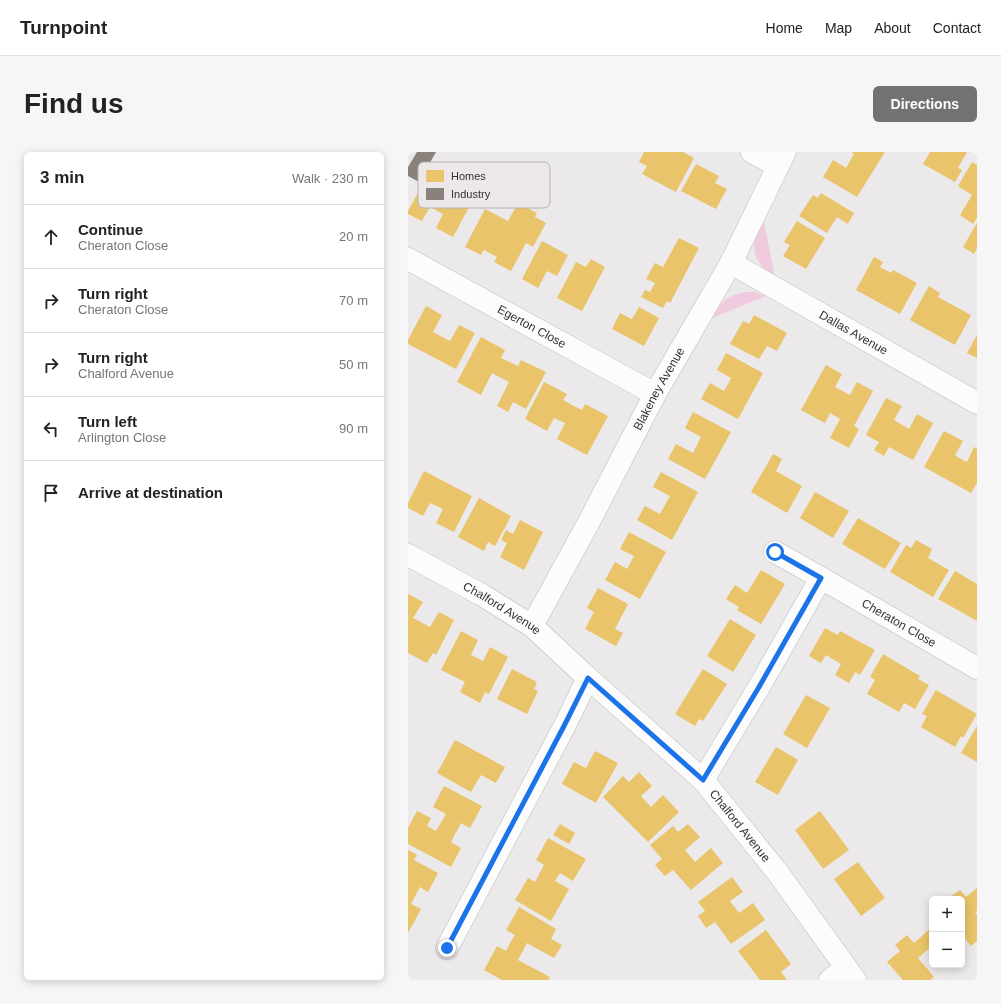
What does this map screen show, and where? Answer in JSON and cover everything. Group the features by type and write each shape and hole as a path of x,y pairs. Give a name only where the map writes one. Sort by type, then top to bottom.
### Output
{"street":[{"path":"752,152 782,159"},
{"name":"Blakeney Avenue","path":"532,626 590,520 655,394 731,263 782,159"},
{"name":"Egerton Close","path":"408,259 655,394"},
{"name":"Dallas Avenue","path":"731,263 977,403"},
{"name":"Cheraton Close","path":"775,552 977,668"},
{"name":"Chalford Avenue","path":"408,555 482,595 532,626 703,780 778,873 843,976"},
{"path":"703,780 759,687 821,578"},
{"path":"447,948 588,678"}],"shaded area":[{"path":"764,222 775,278 762,267 756,257 755,252 755,240"},
{"path":"747,292 755,292 766,296 712,318 722,303 730,297"}],"building: Homes":[{"path":"644,152 683,152 694,158 676,192 642,174 647,166 639,162"},
{"path":"851,152 885,152 857,197 823,177 833,160 846,168 854,154"},
{"path":"930,152 967,152 958,168 962,170 955,182 923,164"},
{"path":"972,162 977,165 977,218 973,224 960,215 972,195 958,186"},
{"path":"696,164 719,176 715,183 727,189 716,209 681,191"},
{"path":"418,193 418,208 429,208 422,221 408,214 408,211"},
{"path":"821,193 854,213 848,224 837,217 827,233 799,216 813,195 818,198"},
{"path":"432,208 469,208 453,237 436,228 443,214"},
{"path":"515,208 528,208 537,213 535,217 546,223 533,247 526,243 511,271 494,262 497,257 484,250 481,255 465,247 485,209 508,221"},
{"path":"797,221 825,238 806,269 783,256 790,245 784,242"},
{"path":"977,223 977,248 974,254 963,247"},
{"path":"679,238 699,248 670,303 667,301 663,308 641,297 645,290 650,292 655,283 646,279 655,263 663,267"},
{"path":"542,241 568,255 557,276 547,271 538,288 522,279"},
{"path":"874,257 883,262 880,267 891,273 893,270 917,283 900,314 856,290"},
{"path":"591,259 605,267 582,311 557,298 576,262 586,267"},
{"path":"929,286 940,293 938,297 971,315 955,345 910,320"},
{"path":"426,306 442,315 433,332 450,341 459,325 475,333 456,369 408,344 408,340"},
{"path":"639,307 659,318 644,346 612,329 620,313 632,319"},
{"path":"754,315 787,333 777,351 767,346 759,359 730,344 743,321 749,324"},
{"path":"977,335 977,358 967,353"},
{"path":"481,337 505,350 501,358 518,366 521,360 546,372 526,409 513,402 508,412 497,406 509,382 492,373 481,395 457,382"},
{"path":"726,353 763,373 738,419 701,399 710,383 724,391 728,384 731,378 717,370"},
{"path":"826,365 842,374 835,387 850,395 857,382 873,391 854,426 859,429 849,448 830,438 840,419 830,413 825,423 801,410"},
{"path":"544,382 567,394 563,400 572,405 582,410 585,404 608,416 587,455 557,439 565,423 554,418 547,431 525,419"},
{"path":"886,398 902,406 894,420 909,429 917,414 933,423 913,460 889,447 884,456 874,450 879,442 866,435"},
{"path":"693,412 731,432 705,479 668,459 676,444 693,453 701,437 685,428"},
{"path":"944,431 963,441 955,455 959,458 967,462 974,447 977,449 977,483 971,493 924,467"},
{"path":"773,454 782,459 776,471 802,486 787,513 751,492"},
{"path":"424,471 472,496 454,532 436,523 443,509 430,503 423,516 408,508 408,503"},
{"path":"661,472 698,492 672,540 637,520 645,506 660,514 670,496 653,487"},
{"path":"815,492 849,511 833,538 800,518"},
{"path":"479,498 511,516 495,546 488,542 484,551 458,537"},
{"path":"858,518 901,543 885,569 842,544"},
{"path":"520,520 543,532 524,570 500,557 507,543 501,540 506,530 513,534"},
{"path":"629,532 666,552 640,599 605,580 615,562 627,569 634,556 620,549"},
{"path":"916,540 932,549 928,558 949,570 933,597 890,572 906,545 911,548"},
{"path":"761,570 785,584 761,624 737,610 739,607 726,599 735,585 747,593"},
{"path":"955,571 977,584 977,621 938,599"},
{"path":"598,588 628,604 615,629 623,633 616,646 585,629 594,612 587,608"},
{"path":"408,594 423,602 413,618 430,627 439,612 454,620 436,655 433,653 427,663 408,653"},
{"path":"730,619 756,635 733,672 707,656"},
{"path":"825,628 838,635 840,631 875,650 860,675 855,672 849,683 835,675 841,664 826,655 821,663 809,656"},
{"path":"461,631 478,640 471,655 483,661 490,647 508,657 489,694 485,692 480,703 460,692 465,682 441,670"},
{"path":"883,654 920,676 918,679 929,685 915,709 904,703 899,712 867,694 875,680 870,677"},
{"path":"512,669 537,682 534,689 538,691 527,714 497,699"},
{"path":"703,669 727,684 703,721 699,719 695,726 675,714"},
{"path":"936,690 977,714 963,738 961,736 955,747 921,727 927,716 922,714"},
{"path":"806,695 830,708 807,748 783,734"},
{"path":"977,726 977,762 961,753"},
{"path":"455,740 505,767 496,783 481,775 471,792 437,773"},
{"path":"776,747 798,760 778,795 755,782"},
{"path":"595,751 618,763 596,803 562,784 574,762 586,768"},
{"path":"639,772 652,786 641,796 651,807 663,795 679,812 648,842 603,797 623,776 629,782"},
{"path":"444,786 482,806 470,828 461,823 451,842 461,848 451,867 408,844 408,828 417,811 431,818 427,826 436,831 446,814 433,807"},
{"path":"820,811 849,850 823,869 795,830"},
{"path":"560,824 575,833 569,844 553,835"},
{"path":"688,824 700,837 685,850 695,862 711,848 723,863 691,890 673,870 665,876 655,865 662,859 650,845 673,826 678,832"},
{"path":"548,838 586,859 573,881 560,873 555,881 569,889 551,921 515,900 528,878 535,882 544,865 536,860"},
{"path":"408,850 417,855 414,860 438,873 428,892 420,887 411,904 421,909 408,933"},
{"path":"858,862 885,898 861,916 834,879"},
{"path":"732,877 743,892 730,901 739,913 753,903 765,920 731,944 715,922 706,928 698,916 705,911 698,902"},
{"path":"977,888 977,911 975,912 977,915 977,941 971,946 965,939 965,896 951,896 960,890 966,897"},
{"path":"519,907 556,929 551,939 562,945 554,958 527,943 518,960 550,977 548,980 502,980 484,970 497,946 506,951 515,935 506,930"},
{"path":"766,930 791,964 781,972 787,980 760,980 738,951"},
{"path":"929,930 929,949 918,958 934,977 930,980 903,980 887,962 900,951 895,945 907,935 914,943"}],"building: Industry":[{"path":"417,152 436,152 430,162 418,162 418,181 408,176 408,167"}],"route":[{"path":"447,948 588,678 703,780 759,687 821,578 775,552"}]}
